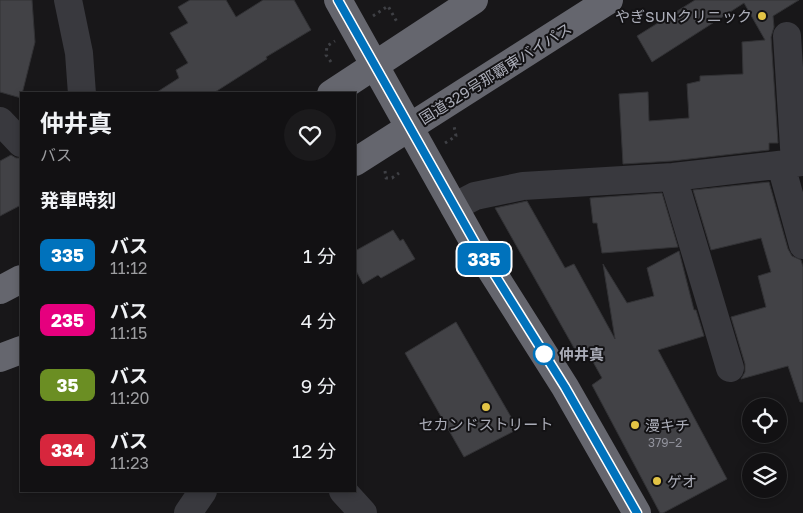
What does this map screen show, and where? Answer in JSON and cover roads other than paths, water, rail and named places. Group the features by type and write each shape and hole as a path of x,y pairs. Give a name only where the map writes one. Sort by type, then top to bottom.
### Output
{"highway":[{"path":"338,0 454,207 565,387 636,513"},
{"path":"334,92 474,0"},
{"name":"国道329号那覇東バイパス","path":"356,161 609,0"},
{"path":"0,290 20,280"},
{"path":"0,358 20,350"}],"street":[{"path":"68,0 79,53 82,92"},
{"path":"787,36 793,163 803,245"},
{"path":"0,120 20,142"},
{"path":"454,207 475,196 523,186 673,177 793,163"},
{"path":"673,177 730,368"},
{"path":"188,513 203,492"},
{"path":"344,492 363,513"}],"place":[{"name":"やぎSUNクリニック","path":"762,16"},
{"name":"仲井真","path":"544,354"},
{"name":"セカンドストリート","path":"486,407"},
{"name":"漫キチ","path":"635,425"},
{"name":"ゲオ","path":"657,481"}]}
